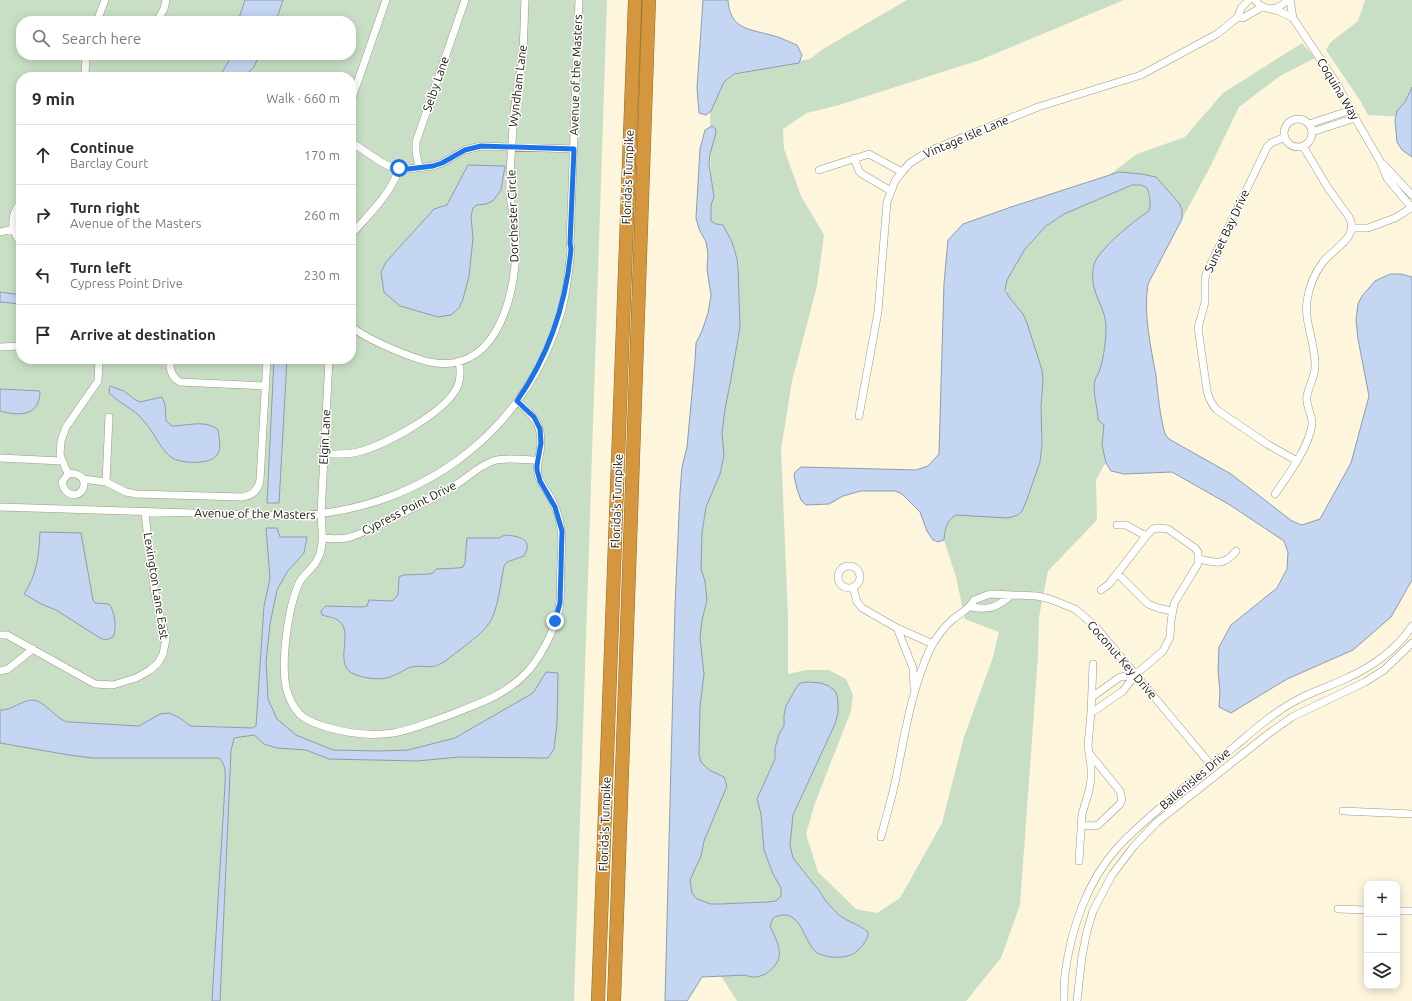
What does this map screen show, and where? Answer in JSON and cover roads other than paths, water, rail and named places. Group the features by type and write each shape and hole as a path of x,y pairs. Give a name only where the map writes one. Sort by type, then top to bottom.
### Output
{"highway":[{"name":"Florida's Turnpike","path":"598,1001 635,0"},
{"name":"Florida's Turnpike","path":"614,1001 649,0"}],"street":[{"path":"99,16 105,0"},
{"path":"160,16 164,9 166,0"},
{"path":"356,87 386,0"},
{"name":"Selby Lane","path":"419,168 416,142 465,0"},
{"name":"Wyndham Lane","path":"512,147 513,117 522,64 525,0"},
{"name":"Avenue of the Masters","path":"0,507 286,516 321,514 355,508 383,500 422,483 447,468 468,452 499,423 517,401 535,373 545,354 556,327 566,292 571,249 579,0"},
{"name":"Vintage Isle Lane","path":"859,416 878,312 885,213 891,191 902,172 910,163 929,151 1038,107 1141,75 1217,34 1238,17 1241,8 1249,0"},
{"path":"1255,0 1262,7 1279,11 1293,18"},
{"path":"1271,9 1277,8 1287,0"},
{"name":"Coquina Way","path":"1290,0 1293,18 1338,84 1355,118 1380,161 1387,178 1412,208"},
{"name":"Vintage Isle Lane","path":"1238,17 1243,18 1262,7"},
{"path":"85,72 86,60"},
{"path":"1309,124 1351,110"},
{"path":"1312,132 1355,118"},
{"path":"1302,119 1309,124 1312,132 1310,140 1302,146 1289,143 1285,137 1286,126 1293,120 1302,119"},
{"name":"Sunset Bay Drive","path":"1285,137 1271,143 1267,147 1206,274 1204,279 1205,302 1198,328 1207,391 1213,407 1267,444 1297,461"},
{"path":"356,145 381,162 399,168 419,168 442,163 465,150 476,147 574,149"},
{"path":"1275,494 1297,461 1305,446 1312,425 1306,397 1316,362 1307,320 1307,301 1309,290 1318,270 1328,256 1347,239 1352,228 1349,217 1328,188 1302,146"},
{"name":"Dorchester Circle","path":"356,330 365,336 419,359 439,364 459,361 477,353 492,339 501,321 510,295 514,268 516,241 510,196 512,147"},
{"path":"819,170 869,154 902,172"},
{"path":"854,158 859,171 862,174 891,191"},
{"name":"Coquina Way","path":"1380,161 1412,196"},
{"path":"356,229 390,189 399,168"},
{"path":"1352,228 1368,228 1395,218 1412,208"},
{"path":"16,210 13,215 13,229 16,236"},
{"path":"0,232 13,229"},
{"path":"0,347 16,346"},
{"path":"324,454 342,455 358,452 393,438 422,421 446,401 456,390 460,376 459,361"},
{"path":"68,474 62,461 60,450 62,436 66,427 98,381 99,364"},
{"path":"169,364 172,376 180,382 265,386"},
{"path":"83,479 84,488 80,492 73,495 65,491 62,482 68,474 72,473 83,479 106,482 126,492 136,494 242,497 252,494 256,491 260,480 267,364"},
{"name":"Elgin Lane","path":"321,514 329,364"},
{"path":"321,514 323,538 322,547 317,561 307,571 299,584 289,618 286,639 286,684 291,701 298,712 311,723 338,730 372,734 395,733 411,729 490,700 511,687 537,659 549,638 560,603 562,531 555,507 538,476 537,465 541,443 540,429 534,417 517,401"},
{"path":"106,482 109,417"},
{"path":"3,459 62,461"},
{"name":"Cypress Point Drive","path":"323,538 347,538 367,531 435,498 482,466 492,462 502,459 538,460"},
{"path":"72,509 73,495"},
{"name":"Lexington Lane East","path":"0,635 7,635 95,684 112,685 136,678 150,670 158,663 164,649 165,634 156,599 145,512"},
{"path":"1117,525 1126,525 1146,536"},
{"path":"1091,713 1123,691 1135,675 1160,655 1167,647 1170,637 1172,611 1179,595 1198,564 1198,552 1195,548 1168,529 1158,528 1146,536 1118,574 1101,590"},
{"path":"1199,559 1213,562 1223,562 1231,557 1236,551"},
{"path":"1118,574 1148,604 1172,611"},
{"path":"853,587 857,602 862,608 897,628 933,644"},
{"name":"Coconut Key Drive","path":"881,837 914,693 933,644 942,630 959,614 971,607 974,600 990,594 1030,596 1050,599 1075,609 1095,626 1211,765"},
{"path":"971,607 984,610 999,605 1010,596"},
{"name":"Ballenisles Drive","path":"1064,1001 1065,975 1078,918 1096,878 1117,848 1141,825 1249,733 1297,700 1348,678 1365,668 1386,654 1412,626"},
{"path":"897,628 913,668 914,693"},
{"name":"Ballenisles Drive","path":"1077,1001 1087,931 1093,911 1112,875 1134,846 1157,822 1268,734 1292,717 1365,682 1384,670 1412,643"},
{"path":"0,671 8,669 33,649"},
{"path":"1079,861 1082,814 1091,779 1088,745 1093,664"},
{"path":"1092,697 1120,677 1135,675"},
{"path":"1082,825 1098,825 1120,804 1122,799 1120,791 1089,753"},
{"path":"1343,812 1412,814"},
{"path":"1338,909 1364,910"},
{"path":"1400,911 1412,911"},
{"path":"1080,972 1082,1001"},
{"path":"1061,1001 1065,975"}],"water":[{"path":"245,0 283,0 278,16 240,16"},
{"path":"703,0 728,0 729,10 736,22 748,29 778,37 797,45 802,55 799,63 734,74 724,82 711,111 706,115 699,113 697,88"},
{"path":"229,60 257,60 254,67 249,72 222,72"},
{"path":"1412,87 1412,157 1402,150 1397,142 1395,120 1397,111 1405,102"},
{"path":"712,126 715,128 716,133 710,154 709,164 714,197 711,205 711,221 716,224 723,225 732,242 737,259 740,327 722,433 724,455 720,474 706,507 702,533 701,569 705,581 707,600 702,620 700,638 704,674 700,707 699,754 701,762 709,770 724,777 727,786 704,841 701,856 690,880 692,893 697,899 711,904 776,901 781,896 781,888 773,874 764,850 761,814 757,799 775,759 775,748 779,734 784,726 786,706 800,683 821,683 829,686 835,691 837,695 838,713 835,724 793,815 790,845 793,858 828,904 842,917 868,932 868,935 858,950 849,956 824,956 816,952 797,921 791,916 778,916 773,918 770,926 778,945 779,957 774,966 766,974 756,977 746,975 702,977 687,1001 665,1001 675,606 680,492 682,467 687,447 696,343 708,313 711,295 707,269 708,254 706,242 699,229 696,218 700,149 705,130"},
{"path":"468,165 505,166 501,190 493,201 486,204 477,205 473,208 471,216 473,238 469,276 459,308 451,315 438,317 400,306 384,292 381,272 386,262 434,209 447,205"},
{"path":"1119,172 1156,177 1179,203 1182,210 1182,219 1148,284 1146,307 1160,413 1165,434 1169,439 1231,474 1292,521 1302,525 1320,519 1351,463 1369,396 1358,339 1356,320 1358,304 1362,296 1375,281 1390,274 1401,274 1412,277 1412,580 1391,617 1353,650 1287,679 1231,713 1219,707 1219,647 1231,625 1277,588 1287,569 1288,552 1284,541 1230,505 1172,472 1124,474 1111,471 1106,463 1102,445 1104,425 1098,420 1094,385 1103,359 1106,322 1093,284 1094,266 1100,254 1113,240 1149,211 1150,199 1147,188 1141,185 1132,185 1064,214 1046,226 1025,249 1007,280 1005,290 1023,314 1027,323 1042,370 1043,381 1041,406 1042,444 1040,462 1026,502 1022,511 1018,515 1008,518 956,515 950,520 947,526 944,540 938,542 933,540 927,531 920,512 902,494 895,491 861,491 843,496 829,504 806,505 801,500 794,476 795,472 801,467 916,470 928,466 939,454 944,283 948,240 963,224"},
{"path":"0,292 16,294 16,304 0,302"},
{"path":"274,364 287,364 279,503 267,503"},
{"path":"110,386 124,391 140,402 162,397 165,405 166,421 172,426 202,424 218,430 220,446 219,452 208,461 202,462 181,461 171,457 163,450 141,418 109,393"},
{"path":"0,389 40,391 39,400 36,406 27,413 7,413 0,411"},
{"path":"266,528 277,528 280,537 307,537 304,553 287,572 277,590 270,624 266,662 268,699 277,719 296,735 333,750 408,750 455,738 533,693 546,672 558,673 557,723 554,749 548,758 459,757 417,761 329,759 306,750 277,748 264,744 254,735 234,738 231,751 220,1001 212,1001 225,785 225,771 222,761 219,758 92,758 0,743 0,710 9,709 29,700 33,700 48,708 62,720 68,722 139,726 160,714 169,713 180,718 190,726 252,728 256,726 264,606 270,578"},
{"path":"40,532 81,533 93,600 95,603 109,604 111,607 115,625 113,637 106,640 100,638 56,610 41,604 24,594 35,572"},
{"path":"505,535 515,536 524,540 526,542 527,550 524,556 507,562 504,566 493,616 484,630 477,637 436,666 411,667 391,677 381,679 356,675 349,671 345,665 344,658 345,633 343,626 339,621 322,615 321,611 326,606 362,607 367,606 369,600 392,601 398,595 399,577 403,575 429,574 433,573 436,569 463,567 465,562 467,538 499,538"}]}
